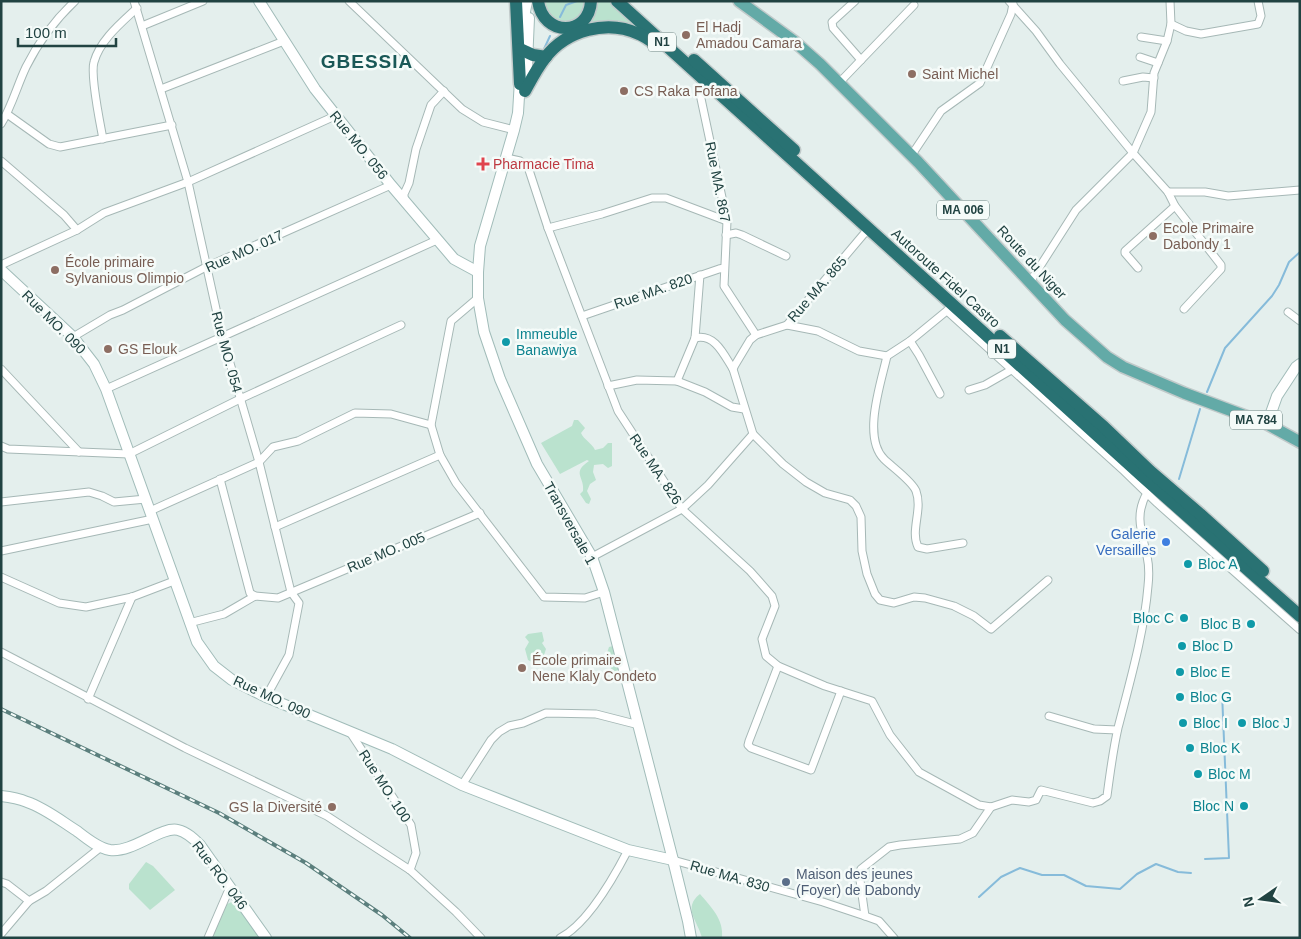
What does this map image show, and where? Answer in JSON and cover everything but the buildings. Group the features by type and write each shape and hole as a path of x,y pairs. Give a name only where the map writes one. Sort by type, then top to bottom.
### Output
{"highway":[{"path":"516,1 522,87"},
{"path":"538,1 539,10 547,22 552,26 564,28 583,22 590,11 592,1"},
{"name":"Autoroute Fidel Castro","path":"617,1 868,229 950,308 1300,616"},
{"name":"Autoroute Fidel Castro","path":"629,1 1300,605"},
{"path":"522,87 546,57 561,42 576,34 600,27 610,27 639,34 681,59"},
{"path":"524,51 546,57"}],"main road":[{"name":"Route du Niger","path":"739,1 795,42 839,83 912,156 1065,320 1108,357 1123,367 1267,424 1300,442"}],"street":[{"path":"1,124 7,114 26,66 58,17 75,1"},
{"path":"142,26 203,1"},
{"name":"Rue MO. 056","path":"259,1 315,89 391,185 454,259 478,272"},
{"path":"349,1 462,109 477,119 514,130"},
{"name":"Transversale 1","path":"527,1 523,17 524,51 518,113 480,246 478,298 484,332 500,379 537,464 592,557 604,592 688,920 690,938"},
{"name":"Transversale 1","path":"524,51 533,1"},
{"path":"855,1 832,22 833,28 861,60"},
{"path":"1030,282 1076,210 1133,153 1151,112 1154,78 1171,24 1170,1"},
{"path":"1171,24 1186,31 1202,34 1258,24 1261,16 1258,1"},
{"path":"912,156 941,111 980,83 1012,3 1036,30 1060,64 1133,153 1168,192 1175,206 1221,267 1184,309"},
{"path":"103,139 93,63 101,47 112,32 136,5"},
{"name":"Rue MO. 054","path":"136,5 188,182 222,336 259,462 291,592 299,603 289,655 266,697"},
{"path":"839,83 914,5"},
{"path":"1141,37 1167,41"},
{"path":"161,89 284,41"},
{"path":"1140,56 1158,62"},
{"path":"1123,81 1143,77 1154,78"},
{"name":"Rue MA. 867","path":"706,82 700,94 727,221 724,286 756,335"},
{"path":"404,200 416,149 431,104 444,91"},
{"path":"7,114 49,144 60,147 172,125"},
{"path":"1,266 77,230 104,213 188,182 336,116"},
{"name":"Rue MA. 826","path":"506,158 520,161 528,167 548,228 618,412 682,509 750,570 772,596 775,606 762,639 766,656 778,666"},
{"path":"1,161 64,215 77,230"},
{"name":"Rue MO. 017","path":"73,337 110,314 123,310 206,267 391,185"},
{"path":"1168,192 1205,192 1228,196 1300,190"},
{"path":"548,228 602,214 652,198 666,198 727,221"},
{"path":"1138,268 1125,251 1175,206"},
{"name":"Rue MA. 865","path":"756,335 787,325 868,229"},
{"path":"726,235 736,233 742,235 786,256"},
{"path":"106,389 437,240"},
{"name":"Rue MA. 820","path":"582,316 724,268"},
{"name":"Rue MO. 090","path":"1,270 73,337 94,364 106,389 189,623 197,642 214,666 232,680 266,697 392,749 462,785 628,850 673,860"},
{"path":"677,381 695,338 700,275"},
{"path":"478,298 451,321 431,425 440,455 456,483 544,597 585,598 604,592"},
{"path":"787,325 818,331 859,351 887,356 910,341 950,308 1147,493 1300,630"},
{"path":"1288,312 1300,321"},
{"path":"1,446 8,448 129,454 240,399 402,325"},
{"path":"733,369 750,340 756,335"},
{"path":"695,338 702,336 715,343 733,369 753,434 783,464 806,482 826,493 850,500 856,506 860,517 862,551 867,574 875,594 880,600 894,603 914,597 925,598 954,606 974,616 991,629 1048,580"},
{"path":"910,341 940,394"},
{"path":"887,356 874,413 874,443 881,457 915,488 920,503 915,540 918,547 927,548 962,543"},
{"path":"1267,424 1277,396 1296,366 1300,364"},
{"path":"1,369 79,452"},
{"path":"969,390 985,385 1013,369"},
{"path":"608,386 637,380 677,381 705,392 732,407 744,409"},
{"path":"1,550 152,515 220,479 259,462 273,447 298,442 355,413 391,414 431,425"},
{"path":"592,557 682,509 708,485 753,434"},
{"path":"275,527 440,455"},
{"path":"189,623 224,614 255,596 250,593 220,479"},
{"path":"1,502 89,492 114,502 146,499"},
{"path":"841,691 811,770 751,748 748,745 778,666 872,701 890,735 920,772 979,805 991,807 1012,800 1029,802 1036,800 1042,790 1079,801 1093,803 1100,801 1106,796 1117,730 1133,669 1148,585 1148,557 1140,532 1139,516 1147,493"},
{"name":"Rue MO. 005","path":"255,596 278,598 480,513"},
{"path":"1,577 59,603 86,607 132,597 174,581"},
{"path":"88,699 132,597"},
{"path":"1,652 185,748 327,816 410,870 481,938"},
{"path":"462,785 491,740 499,732 509,726 523,723 546,713 596,714 639,725"},
{"path":"1049,716 1094,729 1117,730"},
{"name":"Rue MO. 100","path":"350,732 411,825 416,853 410,870"},
{"path":"1,796 27,802 55,817 101,847 46,891 28,901 1,934"},
{"path":"865,916 859,873 861,869 889,848 960,838 974,833 991,807"},
{"name":"Rue RO. 046","path":"101,847 110,850 134,846 173,829 180,830 191,836 200,845 266,938"},
{"path":"560,938 584,919 619,868 628,850"},
{"name":"Rue MA. 830","path":"673,860 823,902 865,916 879,921 894,938"},
{"path":"1,882 7,884 28,901"},
{"path":"208,938 230,887"}],"green space":[{"path":"542,1 590,1 576,23 554,22"},
{"path":"594,1 609,1 639,29 582,27"},
{"path":"574,420 578,420 585,428 581,433 595,450 603,448 608,443 612,443 612,466 608,468 603,464 594,465 593,472 596,480 590,484 587,491 591,499 589,504 586,503 580,494 583,491 583,486 580,472 589,461 587,460 560,474 541,443 572,426"},
{"path":"542,632 544,641 542,643 546,649 541,664 538,665 528,660 525,649 529,642 525,637 528,634"},
{"path":"613,646 619,667 618,674 613,674 607,653 609,647"},
{"path":"146,862 153,866 175,890 150,910 129,889 129,884"},
{"path":"700,894 719,919 722,938 702,938 692,910 692,904"},
{"path":"234,901 241,906 260,938 210,938 223,908"}],"waterway":[{"path":"560,17 566,5 577,1"},
{"path":"544,49 550,36"},
{"path":"1207,392 1225,348 1272,296 1289,262 1300,252"},
{"path":"1179,479 1200,409"},
{"path":"1205,859 1229,858 1222,693"},
{"path":"979,897 1001,877 1020,868 1042,875 1064,875 1086,886 1120,889 1137,874 1156,864 1178,872 1191,873"}],"railway":[{"path":"1,709 219,813 306,863 382,915 410,938"}],"place":[{"name":"El Hadj Amadou Camara","path":"686,35"},
{"name":"Saint Michel","path":"912,74"},
{"name":"CS Raka Fofana","path":"624,91"},
{"name":"Pharmacie Tima","path":"483,164"},
{"name":"Ecole Primaire Dabondy 1","path":"1153,236"},
{"name":"École primaire Sylvanious Olimpio","path":"55,270"},
{"name":"Immeuble Banawiya","path":"506,342"},
{"name":"GS Elouk","path":"108,349"},
{"name":"Galerie Versailles","path":"1166,542"},
{"name":"Bloc A","path":"1188,564"},
{"name":"Bloc C","path":"1184,618"},
{"name":"Bloc B","path":"1251,624"},
{"name":"Bloc D","path":"1182,646"},
{"name":"École primaire Nene Klaly Condeto","path":"522,668"},
{"name":"Bloc E","path":"1180,672"},
{"name":"Bloc G","path":"1180,697"},
{"name":"Bloc I","path":"1183,723"},
{"name":"Bloc J","path":"1242,723"},
{"name":"Bloc K","path":"1190,748"},
{"name":"Bloc M","path":"1198,774"},
{"name":"Bloc N","path":"1244,806"},
{"name":"GS la Diversité","path":"332,807"},
{"name":"Maison des jeunes (Foyer) de Dabondy","path":"786,882"}],"district":[{"name":"GBESSIA","path":"367,61"}]}
